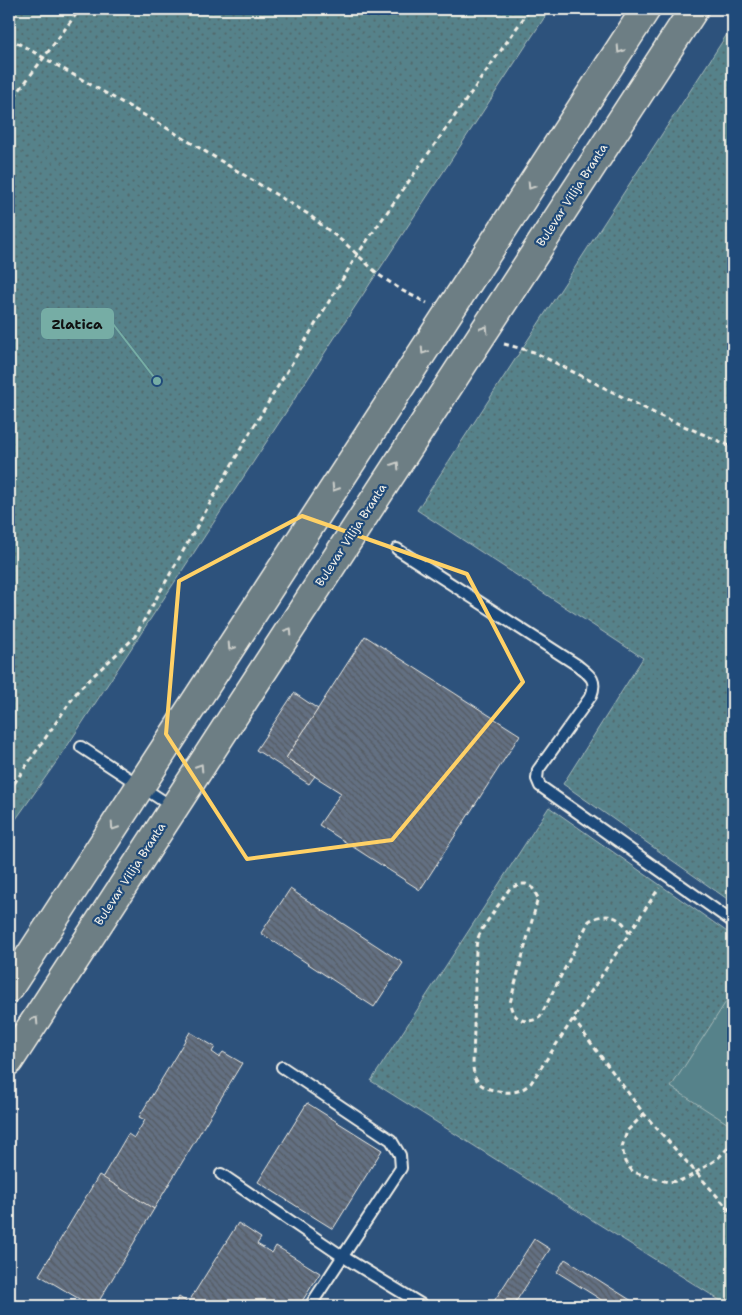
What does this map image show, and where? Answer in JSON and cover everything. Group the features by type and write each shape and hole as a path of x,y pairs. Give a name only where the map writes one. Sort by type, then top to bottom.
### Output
{"main road":[{"path":"9,988 646,9"},
{"name":"Bulevar Vilija Branta","path":"9,1061 694,9"}],"lane":[{"path":"397,550 578,665 592,678 594,687 591,696 538,770 537,779 540,786 733,922"},
{"path":"80,747 174,808"},
{"path":"282,1067 391,1140 400,1155 401,1168 310,1306"},
{"path":"221,1174 342,1256 424,1306"}],"path":[{"path":"9,104 80,9"},
{"path":"9,791 79,689 134,638 248,436 358,255 530,9"},
{"path":"9,38 165,128 308,214 378,274 403,291 435,306"},
{"path":"499,342 534,352 658,415 733,447"},
{"path":"630,933 623,923 612,916 604,915 589,921 540,1017 530,1022 520,1020 514,1016 510,1003 538,898 532,887 526,884 510,888 482,929 476,948 473,1066 474,1074 480,1085 485,1088 509,1093 521,1090 532,1083 630,933 667,876"},
{"path":"573,1020 644,1114 733,1214"},
{"path":"644,1114 627,1131 623,1138 622,1156 628,1168 633,1172 668,1182 679,1181 717,1159 733,1143"}],"highlighted area":[{"path":"302,516 467,574 523,682 392,840 247,859 166,734 179,581"}],"green space":[{"path":"9,9 550,9 62,754 9,829"},
{"path":"733,25 733,903 563,784 643,658 417,510"},
{"path":"549,807 733,936 733,1306 729,1306 371,1081"},
{"path":"733,991 733,1127 671,1087"}],"building":[{"path":"365,636 520,735 420,890 319,825 341,793 286,758"},
{"path":"294,693 318,709 286,758 315,776 309,784 256,750"},
{"path":"290,889 403,963 374,1007 261,933"},
{"path":"190,1032 215,1047 212,1052 219,1057 223,1052 242,1063 154,1209 102,1178 128,1134 134,1138 145,1120 139,1117"},
{"path":"307,1103 382,1150 333,1229 258,1182"},
{"path":"99,1175 154,1209 96,1306 91,1306 39,1275"},
{"path":"238,1223 261,1238 257,1244 272,1253 276,1246 320,1273 299,1306 173,1306 179,1297 188,1303"},
{"path":"534,1239 550,1249 513,1306 491,1306"},
{"path":"565,1259 640,1306 611,1306 557,1272"}],"place":[{"name":"Zlatica","path":"157,381"}]}
